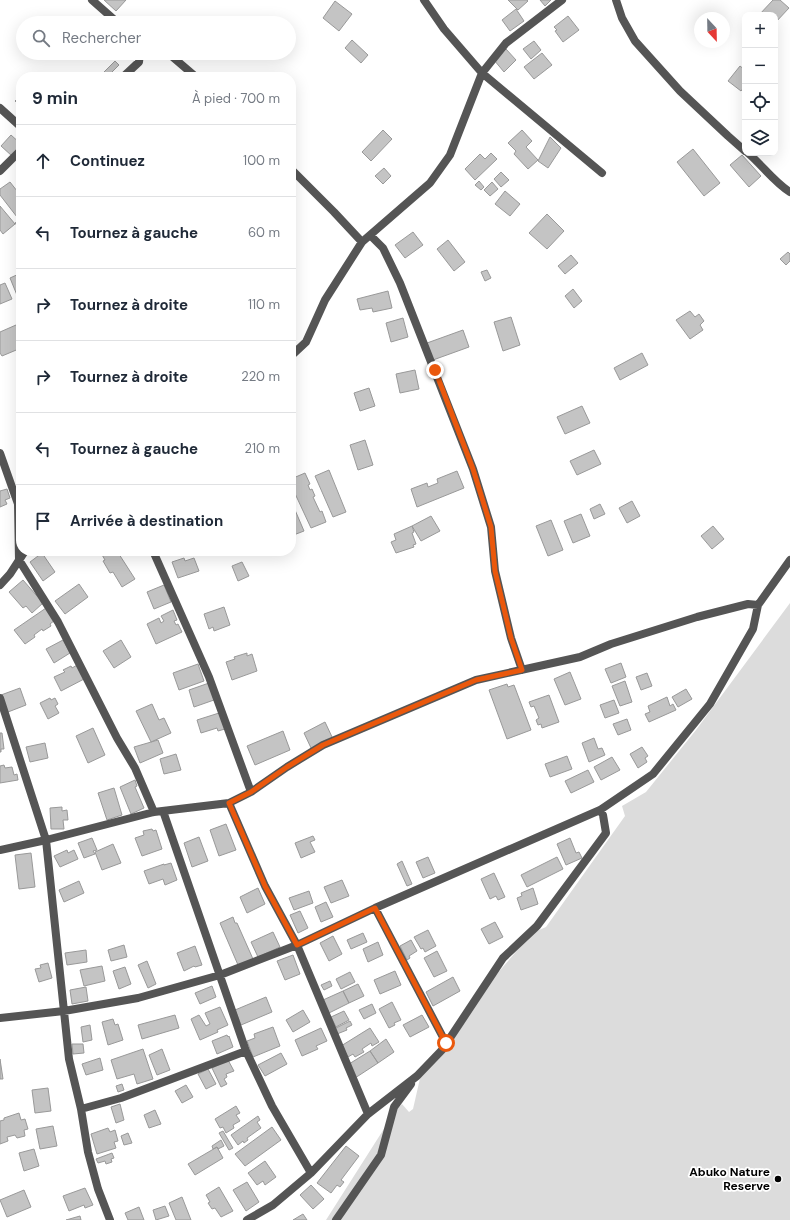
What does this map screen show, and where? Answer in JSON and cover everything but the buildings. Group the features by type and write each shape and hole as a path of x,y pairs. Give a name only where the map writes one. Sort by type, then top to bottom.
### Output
{"street":[{"path":"92,0 110,16"},
{"path":"424,0 444,29 482,73 602,173"},
{"path":"296,351 306,342 325,300 362,242 430,183 450,155 482,73 506,44 562,0"},
{"path":"616,0 622,18 636,41 680,91 742,148"},
{"path":"128,72 139,60"},
{"path":"176,60 190,72"},
{"path":"0,108 16,122"},
{"path":"0,171 16,155"},
{"path":"752,156 783,188 790,192"},
{"path":"296,174 362,242"},
{"path":"370,235 383,248 400,283 473,469 491,527 495,571 511,638 522,670"},
{"path":"0,453 16,498"},
{"path":"19,556 19,560 58,622 117,738 135,768 154,812"},
{"path":"0,586 22,556"},
{"path":"155,556 209,677 251,792"},
{"path":"0,1018 64,1011 138,998 220,975 297,945 375,908 600,810 653,774 710,704 753,629 758,605 790,560"},
{"path":"0,850 46,840 154,812 229,803 251,792 287,767 323,745 476,680 580,657 611,644 697,617 748,604 758,605"},
{"path":"0,698 46,840 69,1059 81,1109 88,1152 98,1189 110,1220"},
{"path":"229,803 265,886 297,945 368,1114"},
{"path":"336,1220 381,1155 394,1107 417,1076 442,1050 503,958 537,926 606,833 603,815 600,810"},
{"path":"163,811 246,1051 272,1106 311,1173"},
{"path":"375,908 446,1043"},
{"path":"81,1109 121,1098 246,1051"},
{"path":"247,1220 273,1205 311,1173 368,1114 417,1076"}],"shaded area":[{"path":"790,603 790,1220 326,1220 387,1124 388,1117 402,1104 409,1112 413,1109 421,1074 479,995 532,933 546,927 625,816 622,806 646,792 696,730"}],"place":[{"name":"Abuko Nature Reserve","path":"778,1179"}],"route":[{"path":"435,370 473,469 491,527 495,571 511,638 522,670 476,680 323,745 287,767 251,792 229,803 265,886 297,945 375,908 446,1043"}]}
